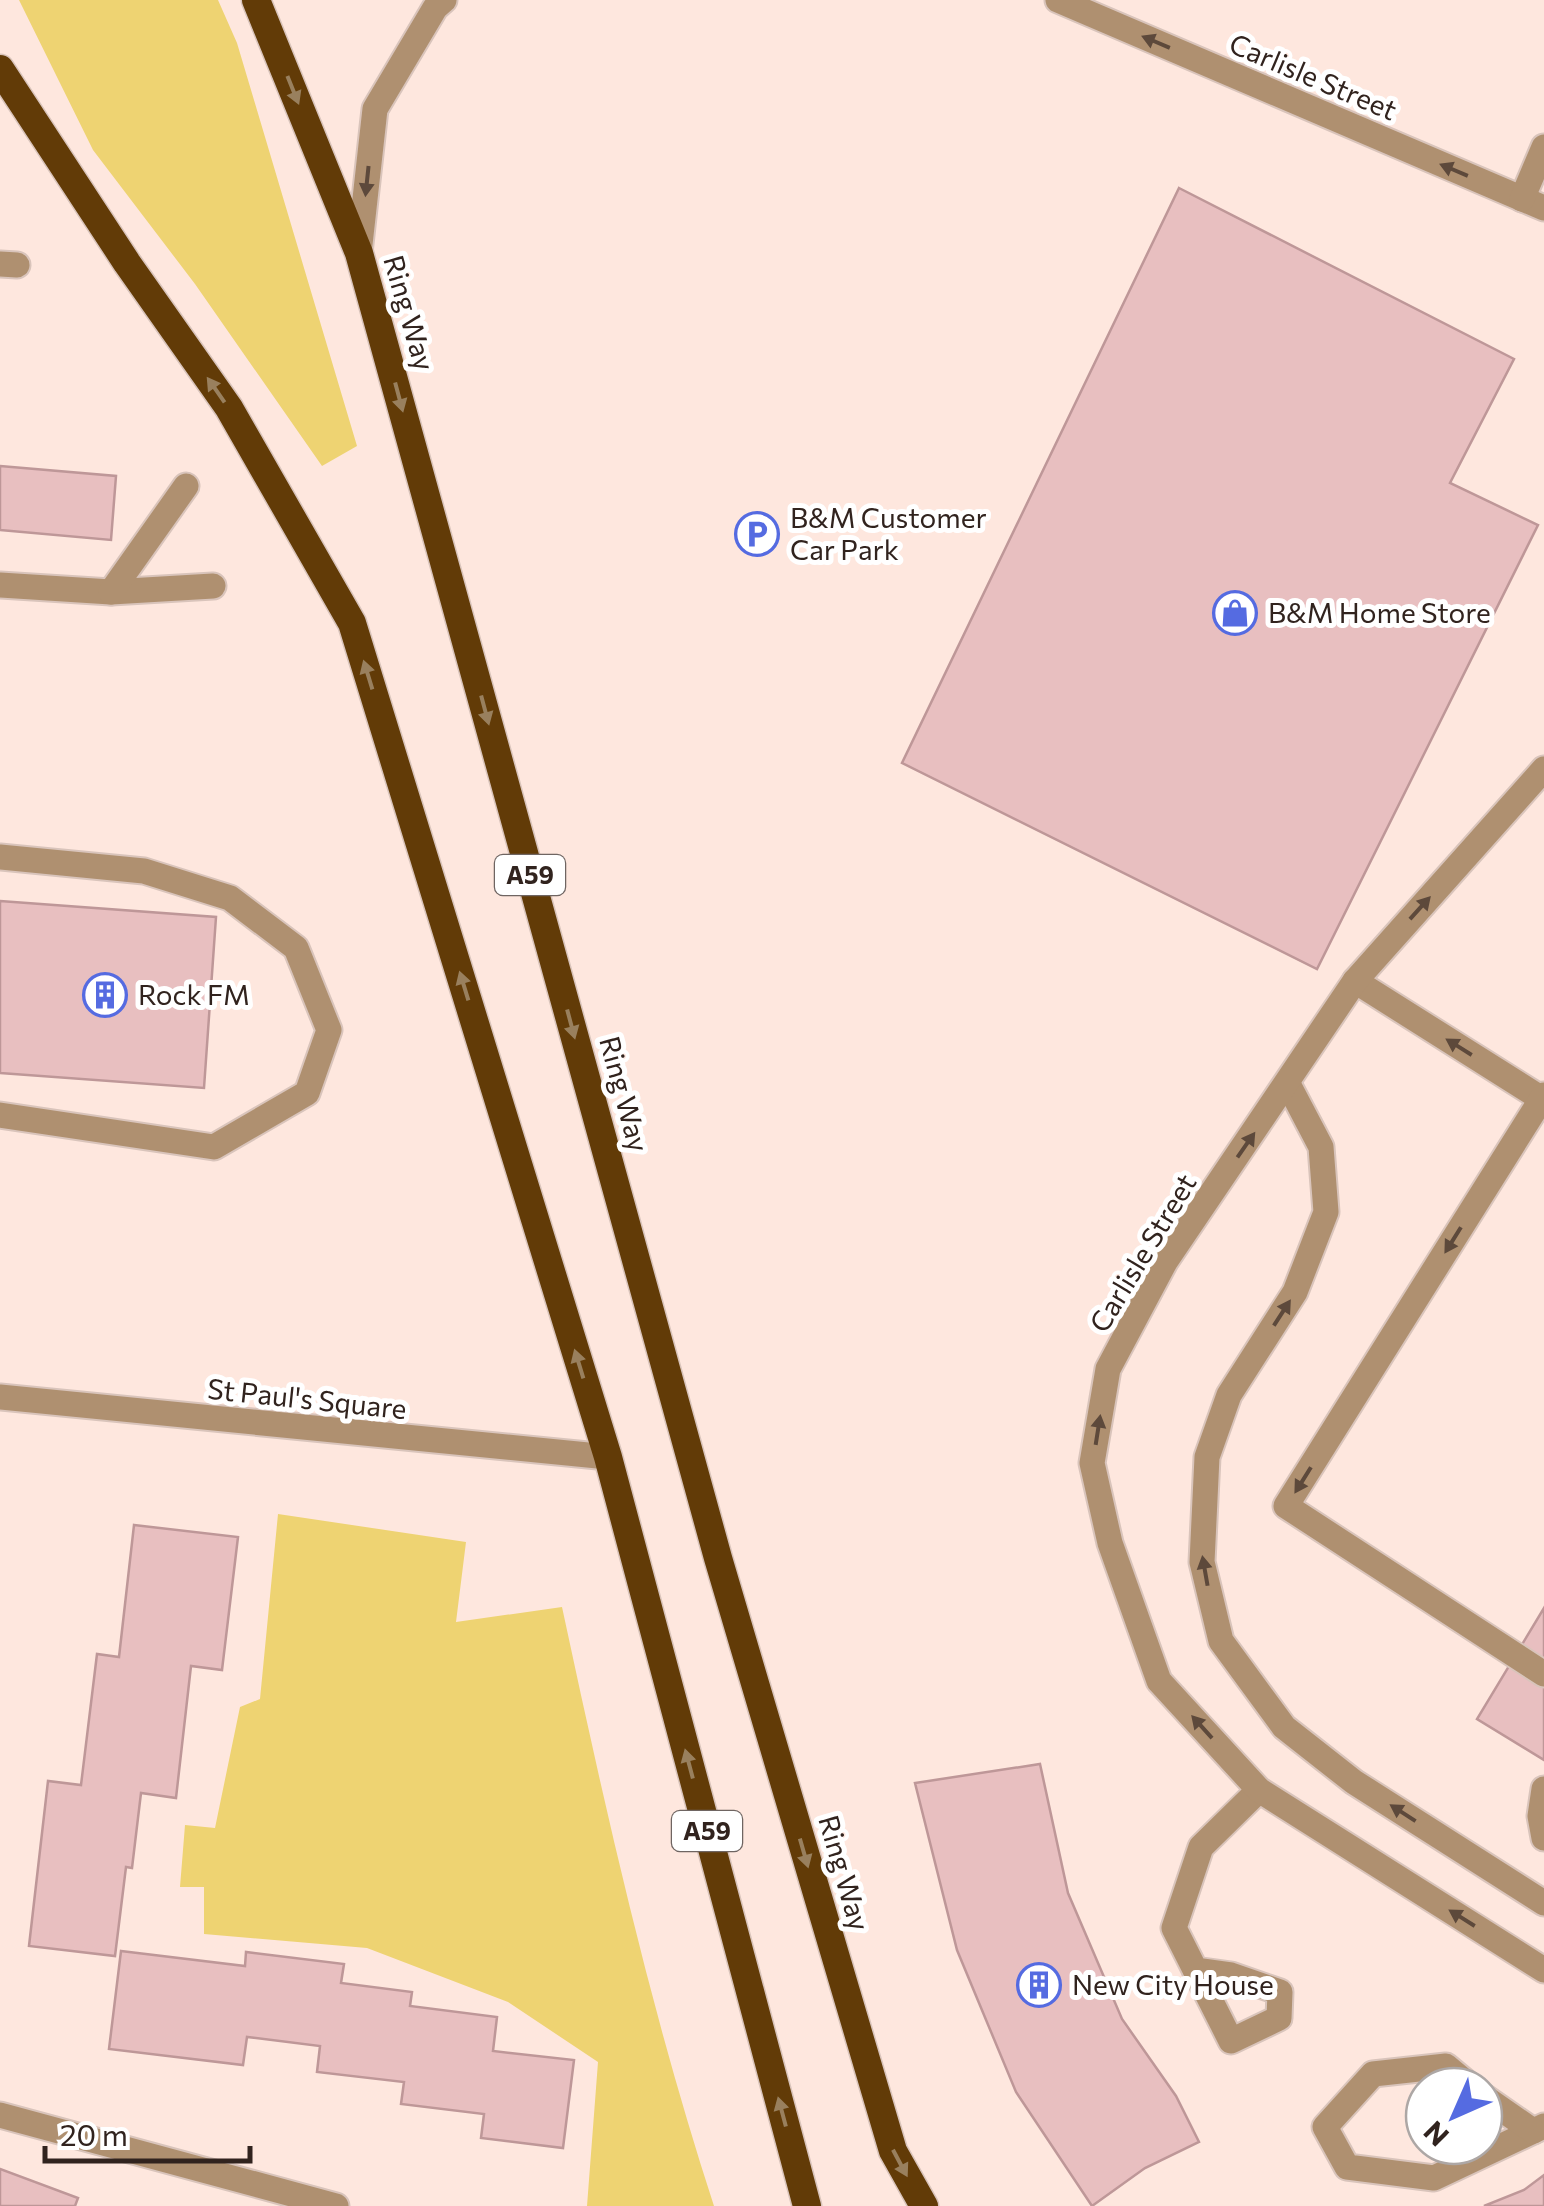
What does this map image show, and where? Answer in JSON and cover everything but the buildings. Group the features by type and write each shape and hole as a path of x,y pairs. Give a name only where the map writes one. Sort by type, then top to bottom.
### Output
{"highway":[{"name":"Ring Way","path":"256,0 359,253 771,1741 892,2151 924,2206"},
{"name":"A59","path":"0,69 127,263 229,408 352,623 608,1457 807,2206"}],"street":[{"path":"359,253 375,109 435,8 444,0"},
{"name":"Carlisle Street","path":"1058,0 1533,204"},
{"path":"1533,204 1544,147"},
{"path":"111,592 186,486"},
{"path":"0,586 111,592 212,586"},
{"name":"Carlisle Street","path":"1544,769 1355,981 1165,1262 1108,1369 1092,1463 1110,1543 1159,1681 1259,1790 1544,1970"},
{"path":"0,857 144,871 230,898 296,948 330,1030 307,1093 214,1146 0,1114"},
{"path":"1355,981 1543,1097 1286,1506 1544,1674"},
{"path":"1288,1084 1321,1147 1326,1212 1295,1292 1229,1395 1207,1457 1202,1562 1221,1641 1284,1727 1354,1782 1544,1903"},
{"name":"St Paul's Square","path":"1,1404 608,1457"},
{"path":"1544,1789 1540,1816 1544,1838"},
{"path":"1195,1970 1174,1928 1201,1847 1259,1790"},
{"path":"1404,2071 1373,2074 1325,2127 1347,2167 1434,2178 1459,2166"},
{"path":"1504,2108 1539,2128"},
{"path":"0,2115 336,2206"},
{"path":"1504,2145 1539,2128"}],"shaded area":[{"path":"19,0 218,0 237,43 357,446 322,466 195,284 93,150"},
{"path":"278,1514 466,1542 456,1622 562,1607 649,1983 714,2206 587,2206 598,2062 508,2002 367,1948 204,1934 204,1887 180,1887 185,1825 215,1828 240,1707 260,1699"}],"place":[{"name":"B&M Customer Car Park","path":"757,534"},
{"name":"B&M Home Store","path":"1235,613"},
{"name":"Rock FM","path":"105,995"},
{"name":"New City House","path":"1039,1985"}]}
